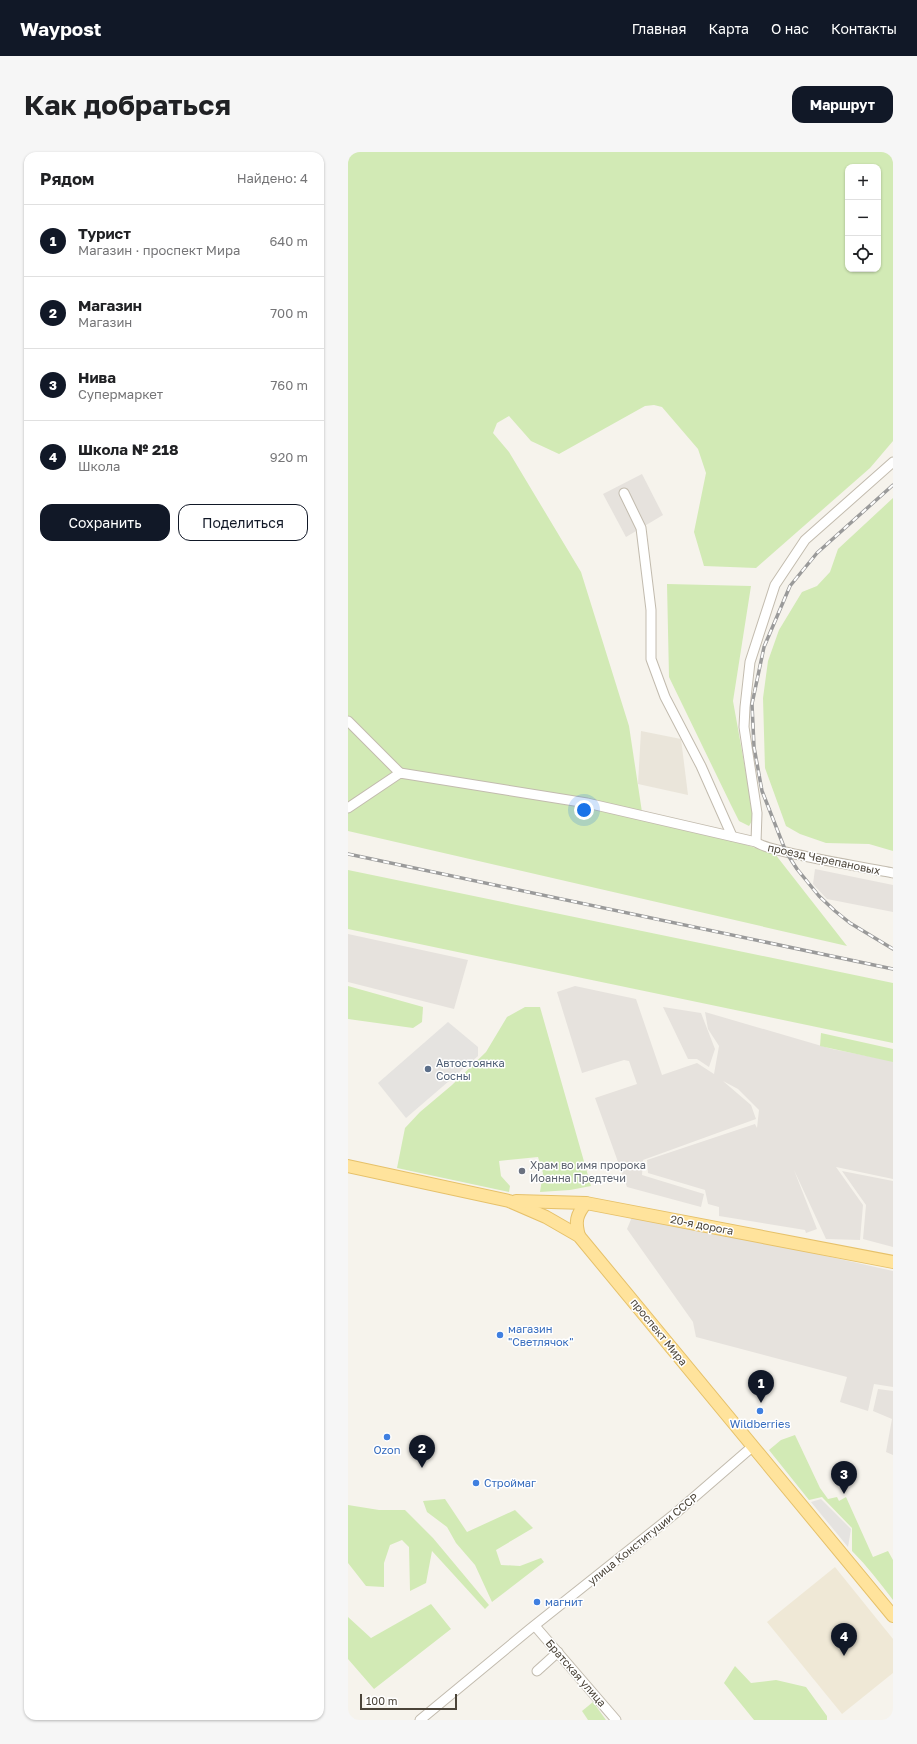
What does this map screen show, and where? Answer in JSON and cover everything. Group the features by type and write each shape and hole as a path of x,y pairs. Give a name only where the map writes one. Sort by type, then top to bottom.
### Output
{"main road":[{"name":"проспект Мира","path":"348,1166 509,1201 546,1217 579,1236 893,1616"},
{"name":"20-я дорога","path":"509,1201 586,1203 893,1262"},
{"path":"579,1236 576,1224 580,1211 586,1203"}],"street":[{"path":"756,842 757,813 744,727 745,707 750,662 775,585 805,540 893,462"},
{"path":"624,493 641,528 651,610 651,659 666,697 701,766 732,836"},
{"path":"348,721 400,773 348,808"},
{"name":"проезд Черепановых","path":"400,773 587,803 732,836 786,852 893,873"},
{"name":"улица Конституции СССР","path":"420,1720 677,1512 752,1447"},
{"name":"Братская улица","path":"535,1626 616,1720"},
{"path":"537,1671 558,1652"}],"shaded area":[{"path":"642,474 663,515 626,537 603,494"},
{"path":"641,731 681,739 688,795 638,784"},
{"path":"815,869 893,885 893,912 827,899 813,884"},
{"path":"348,934 468,960 454,1009 348,982"},
{"path":"575,986 636,999 662,1075 697,1063 714,1074 719,1046 708,1029 705,1012 832,1049 893,1061 893,1179 836,1167 863,1205 860,1240 826,1239 794,1170 817,1229 806,1233 805,1230 719,1216 719,1207 708,1204 705,1190 648,1173 647,1160 755,1124 757,1128 759,1110 738,1089 723,1081 751,1105 756,1119 643,1160 642,1175 704,1194 701,1207 627,1187 595,1098 637,1084 629,1061 624,1060 582,1073 557,992"},
{"path":"663,1007 701,1013 715,1049 709,1067 697,1059 688,1059"},
{"name":"Автостоянка Сосны","path":"448,1022 478,1047 478,1056 406,1118 378,1083"},
{"path":"842,1171 893,1181 893,1247 863,1239 866,1205"},
{"path":"632,1217 716,1231 893,1271 893,1387 874,1384 868,1411 840,1402 847,1377 696,1337 693,1322 627,1229"},
{"path":"878,1389 893,1391 893,1455 886,1452 892,1419 873,1411"},
{"path":"821,1499 851,1529 848,1547 811,1502"},
{"path":"835,1567 893,1639 893,1673 842,1714 767,1622"}],"green space":[{"path":"348,152 893,152 893,441 870,468 756,568 704,566 694,532 706,473 698,449 662,407 654,405 645,406 559,454 531,441 509,416 497,423 493,433 509,452 581,572 629,726 642,812 775,854 847,946 348,831"},
{"path":"893,498 893,851 869,844 826,843 800,834 786,826 765,768 763,698 768,661 779,630 802,592 817,586 830,572 838,549"},
{"path":"667,584 751,586 733,701 752,807 753,819 749,826 739,821 669,677"},
{"path":"348,870 893,983 893,1043 348,929"},
{"path":"348,986 423,1007 422,1022 413,1028 348,1019"},
{"path":"525,1007 540,1007 591,1186 570,1190 540,1192 543,1173 538,1157 499,1161 501,1176 510,1186 509,1192 397,1168 405,1128 420,1112 452,1085 486,1052 507,1017"},
{"path":"821,1033 893,1049 893,1062 820,1046"},
{"path":"795,1435 820,1488 828,1499 837,1497 839,1501 846,1497 873,1557 888,1551 893,1560 893,1600 852,1551 852,1528 822,1497 809,1500 769,1450 781,1440"},
{"path":"445,1499 467,1532 515,1510 533,1528 496,1550 501,1565 520,1566 541,1558 544,1562 492,1602 475,1565 456,1543 447,1527 427,1512 423,1501"},
{"path":"348,1505 379,1510 405,1510 433,1538 489,1605 485,1609 432,1551 426,1583 410,1591 409,1547 402,1540 390,1545 384,1563 384,1587 366,1586 348,1563"},
{"path":"431,1604 451,1629 374,1689 348,1659 348,1617 371,1638"},
{"path":"735,1666 751,1683 776,1680 806,1687 827,1716 827,1720 754,1720 724,1683"},
{"path":"593,1702 606,1720 588,1720 582,1711"}],"railway":[{"path":"893,485 817,553 790,586 764,647 752,704 754,747 762,791 786,852 797,869 819,896 835,911 850,923 893,949"},
{"path":"348,854 893,969"}],"place":[{"name":"Автостоянка Сосны","path":"428,1069"},
{"name":"Храм во имя пророка Иоанна Предтечи","path":"522,1171"},
{"name":"магазин \"Светлячок\"","path":"500,1335"},
{"name":"Турист","path":"761,1403"},
{"name":"Wildberries","path":"760,1411"},
{"name":"Ozon","path":"387,1437"},
{"name":"Магазин","path":"422,1468"},
{"name":"Строймаг","path":"476,1483"},
{"name":"Нива","path":"844,1494"},
{"name":"магнит","path":"537,1602"},
{"name":"Школа № 218","path":"844,1656"}]}
